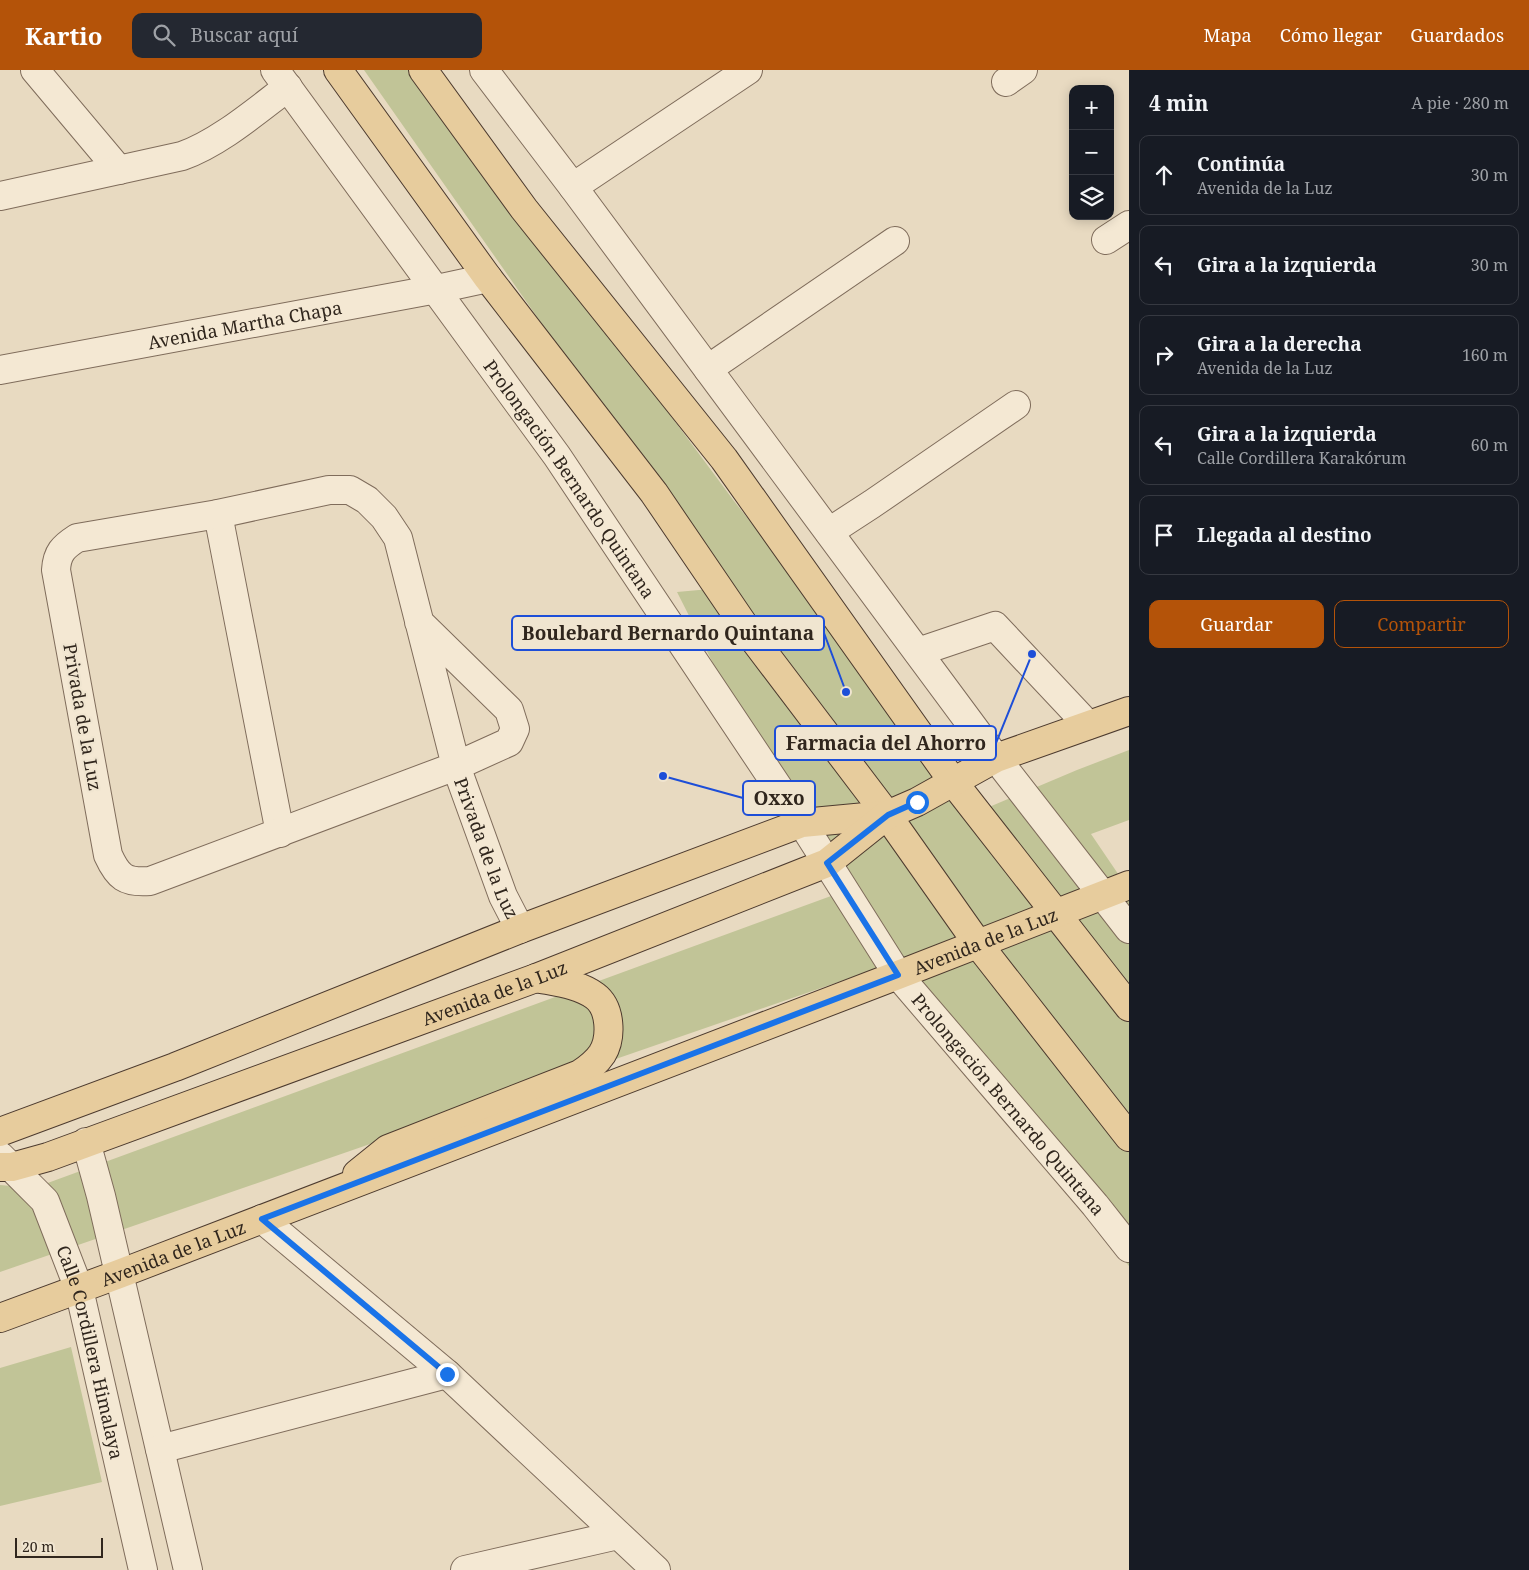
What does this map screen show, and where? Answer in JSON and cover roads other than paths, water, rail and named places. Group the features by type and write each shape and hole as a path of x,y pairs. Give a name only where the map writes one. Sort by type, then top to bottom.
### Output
{"main road":[{"path":"338,70 488,278 654,493 752,637 888,815 978,944 1129,1136"},
{"path":"423,70 524,209 724,459 954,783 1129,1007"},
{"name":"Avenida de la Luz","path":"4,1163 48,1157 536,978 827,863 888,815 954,783 996,758 1129,711"},
{"name":"Avenida de la Luz","path":"0,1132 175,1067 520,929 802,823 888,815"},
{"name":"Avenida de la Luz","path":"0,1318 336,1191 1129,885"},
{"path":"336,1191 388,1149 580,1074 594,1065 604,1052 608,1036 605,1009 597,998 584,990 536,978"}],"street":[{"path":"35,70 119,170"},
{"path":"484,70 573,187 996,758 1129,929"},
{"path":"573,187 748,70"},
{"path":"0,196 195,152 246,118 282,78"},
{"name":"Prolongación Bernardo Quintana","path":"282,78 557,456 802,823 898,975 1129,1248"},
{"path":"1106,240 1129,225"},
{"path":"708,369 895,241"},
{"name":"Avenida Martha Chapa","path":"0,370 488,278"},
{"path":"829,532 1016,405"},
{"name":"Privada de la Luz","path":"419,622 509,710 515,729 509,742 456,766 280,833 150,881 137,882 119,875 108,855 56,570 56,560 62,550 77,538 218,514 329,490 350,490 367,500 384,517 398,538 419,622 456,766 503,896 520,929"},
{"path":"218,514 280,833"},
{"path":"918,652 995,626 1088,725"},
{"path":"1102,895 1129,870"},
{"path":"86,1142 101,1196 188,1570"},
{"name":"Calle Cordillera Himalaya","path":"4,1163 45,1201 79,1289 144,1570"},
{"path":"262,1219 447,1374 656,1570"},
{"path":"160,1449 447,1374"},
{"path":"465,1570 618,1535"}],"place":[{"name":"Farmacia del Ahorro","path":"1032,654"},
{"name":"Boulebard Bernardo Quintana","path":"846,692"},
{"name":"Oxxo","path":"663,776"}]}
